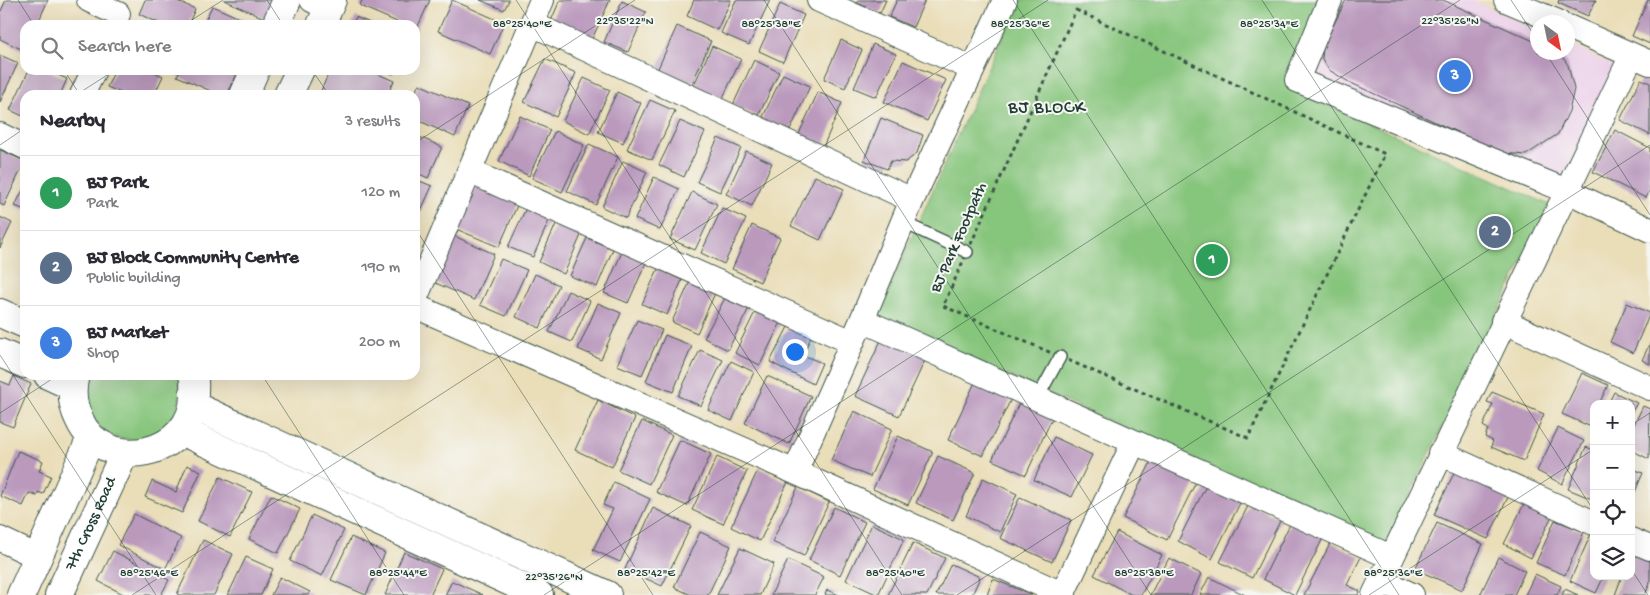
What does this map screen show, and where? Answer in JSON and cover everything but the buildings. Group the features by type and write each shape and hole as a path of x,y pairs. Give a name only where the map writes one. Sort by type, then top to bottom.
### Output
{"main road":[{"path":"278,20 287,0"},
{"path":"246,90 253,75"},
{"path":"290,90 298,75"},
{"path":"0,313 20,322"},
{"path":"0,353 20,362"},
{"path":"65,380 82,427 91,438 99,444 124,454 140,454 161,448 181,432 194,406 193,380"},
{"path":"194,406 607,595"},
{"path":"181,432 539,595"},
{"path":"21,595 91,438"},
{"name":"7th Cross Road","path":"58,595 124,454"}],"street":[{"path":"89,0 119,13"},
{"path":"420,288 471,172 542,0"},
{"path":"819,0 973,69"},
{"path":"795,472 862,320 902,222 1005,0"},
{"path":"1330,0 1297,80 1567,191 1650,230"},
{"path":"1506,0 1541,15"},
{"path":"532,24 912,200"},
{"path":"1412,595 1378,588 1440,453 1567,191 1641,59 1575,30"},
{"path":"84,90 92,75"},
{"path":"0,135 20,145"},
{"path":"471,172 852,342"},
{"path":"420,308 795,472 1063,595 1134,442"},
{"path":"862,320 1391,557"},
{"path":"1503,321 1650,388"},
{"path":"1440,453 1590,521"},
{"path":"0,538 38,557"},
{"path":"1635,542 1650,548"}],"lane":[{"path":"902,222 967,252"},
{"path":"1037,399 1060,357"}],"path":[{"name":"BJ Park Footpath","path":"1076,10 1385,154 1248,438 943,306 967,252 1076,10"}],"shaded area":[{"path":"1342,0 1472,0 1530,27 1530,60 1575,60 1575,47 1619,68 1558,185 1306,78"}],"green space":[{"path":"1019,0 1324,0 1286,86 1550,205 1385,546 876,316"},
{"path":"89,380 178,380 180,398 174,416 162,430 146,438 128,440 111,435 97,424 88,405"}],"place":[{"name":"BJ Market","path":"1455,76"},
{"name":"BJ Block Community Centre","path":"1495,232"},
{"name":"BJ Park","path":"1212,260"}],"district":[{"name":"BJ BLOCK","path":"1047,108"}]}
